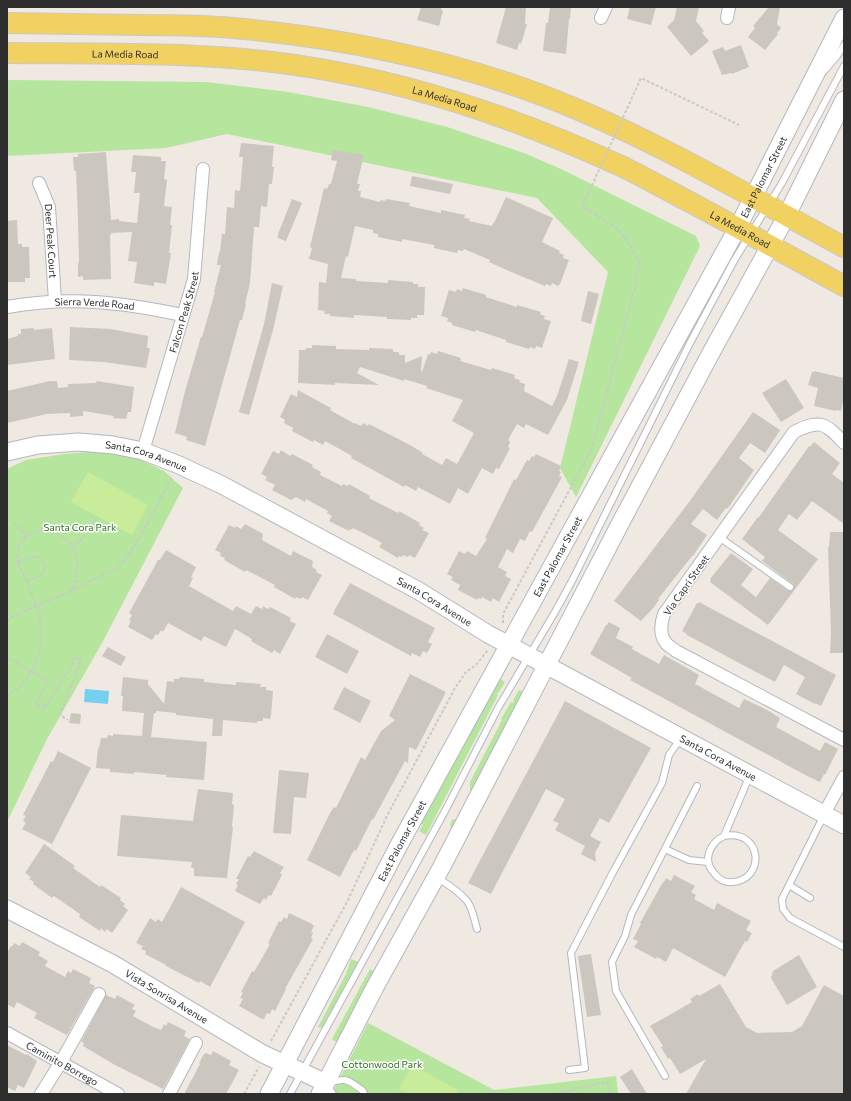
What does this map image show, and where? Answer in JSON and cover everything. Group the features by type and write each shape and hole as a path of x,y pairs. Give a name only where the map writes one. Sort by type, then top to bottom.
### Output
{"main road":[{"name":"East Palomar Street","path":"269,1094 399,845 761,201 806,92 844,18"},
{"path":"7,23 170,25 232,28 309,37 414,58 508,83 578,110 629,132 761,201 844,248"},
{"name":"La Media Road","path":"7,53 219,56 308,67 386,82 431,93 525,125 623,167 844,286"},
{"path":"326,1090 375,987 436,877 546,665 786,216 844,100"},
{"name":"Santa Cora Avenue","path":"7,452 38,445 78,442 113,445 143,451 179,465 222,485 419,591 528,656 844,825"},
{"name":"Vista Sonrisa Avenue","path":"7,909 113,964 264,1054 302,1073 326,1090"}],"street":[{"name":"Falcon Peak Street","path":"143,451 182,315 194,279 203,169"},
{"name":"Deer Peak Court","path":"39,183 49,207 55,301"},
{"name":"Sierra Verde Road","path":"7,307 28,303 55,301 96,301 129,305 182,315"},
{"name":"Via Capri Street","path":"844,443 829,428 818,424 804,427 794,432 664,614 662,622 662,634 665,642 676,651 844,740"},
{"path":"824,814 844,777"},
{"path":"41,1094 62,1062 99,994"},
{"name":"Caminito Borrego","path":"7,1033 118,1094"},
{"path":"169,1094 196,1043"}],"lane":[{"path":"806,92 837,56 844,44"},
{"path":"761,201 782,183 844,66"},
{"path":"290,1094 445,811 498,708 573,579 690,342 735,259 744,231"},
{"path":"719,536 790,587"},
{"path":"569,1070 585,1068 571,953 612,874 662,784 669,755 681,738"},
{"path":"724,836 750,775"},
{"path":"665,1076 616,991 612,962 625,936 631,915 697,786"},
{"path":"824,814 782,899 783,910 790,918 844,947"},
{"path":"732,834 740,836 747,840 755,852 756,860 754,867 750,874 738,882 723,881 716,877 708,862 708,854 711,846 716,840 724,836 732,834"},
{"path":"664,849 689,860 708,862"},
{"path":"436,877 452,887 467,901 473,912 477,929"},
{"path":"789,885 810,898"},
{"path":"326,1090 343,1079 351,1082 364,1094"}],"path":[{"path":"503,622 503,614 592,448 635,287 639,262 627,240 616,228 594,212 582,207 640,78 740,125"},
{"path":"7,621 15,615 73,590 117,568 124,561 140,537 173,476"},
{"path":"72,547 90,532 97,516"},
{"path":"14,523 27,536"},
{"path":"7,696 21,686 32,671 39,653 41,642 40,619 18,562 18,552 22,541 31,532 44,530 57,533 72,547 76,558 77,567 73,590"},
{"path":"18,562 34,556 38,557 44,562 45,568 41,575 26,581"},
{"path":"244,1094 264,1054 347,902 387,816 455,688 466,672 476,665 491,646"},
{"path":"7,658 48,680 36,704 44,709 76,658 81,660 60,715 68,720"},
{"path":"553,1094 607,1082 610,1094"}],"green space":[{"path":"7,80 206,82 288,92 368,107 447,127 524,153 561,169 696,236 700,246 576,497 560,468 608,272 537,198 227,134 166,148 7,156"},
{"name":"Santa Cora Park","path":"100,451 141,460 164,471 183,488 102,643 47,739 7,822 7,469 26,460 64,454"},
{"path":"88,472 148,505 132,535 71,502"},
{"path":"501,679 505,682 498,692 498,695 426,835 419,831 423,825 420,823 491,692"},
{"path":"519,690 523,692 520,699 484,766 470,798 470,782 502,720 501,719 511,702 513,703 513,700"},
{"path":"469,799 454,834 450,825 452,820 459,818"},
{"path":"351,959 358,962 322,1028 318,1027 346,974"},
{"path":"370,969 377,973 339,1044 332,1039"},
{"name":"Cottonwood Park","path":"368,1023 494,1090 616,1076 618,1094 332,1094"},
{"path":"412,1065 458,1090 456,1094 409,1094 399,1089"}],"water":[{"path":"85,689 109,691 108,704 84,702"}],"building":[{"path":"421,7 442,7 441,10 443,11 439,26 417,20"},
{"path":"506,7 526,7 525,24 527,24 521,44 519,43 517,50 496,43"},
{"path":"550,7 571,7 566,54 543,51 546,23 548,23"},
{"path":"630,7 656,7 651,25 627,19"},
{"path":"677,7 699,7 696,21 704,31 702,33 709,41 691,56 667,27 674,20"},
{"path":"769,7 780,7 777,24 781,28 765,50 748,37 755,28 753,26"},
{"path":"741,45 749,67 732,74 722,75 712,51 723,47 725,51"},
{"path":"241,143 274,146 272,184 269,184 267,207 261,206 259,227 254,227 250,283 246,304 242,320 240,320 205,446 186,440 187,437 175,433 185,391 215,292 221,265 217,265 222,234 225,234 227,207 234,208 235,190 240,191 243,157 239,157"},
{"path":"333,150 364,155 357,184 360,184 358,191 361,191 360,197 380,202 380,200 385,201 386,199 410,203 409,206 441,213 441,210 465,215 464,218 470,219 469,221 492,226 506,197 553,218 542,242 560,251 559,253 564,255 563,258 569,260 560,284 558,286 552,283 551,286 546,284 545,286 489,262 490,260 464,249 463,251 458,250 457,253 434,248 434,245 402,239 402,242 378,237 378,234 373,233 373,230 355,226 348,257 346,256 341,278 356,279 356,281 388,283 388,280 413,282 413,284 418,284 418,287 425,287 424,315 417,315 417,318 411,318 411,320 354,315 354,318 324,314 325,311 318,310 319,282 326,283 328,264 309,259 312,248 310,247 324,188 327,189 329,184 331,184 337,161 331,160"},
{"path":"106,152 111,220 119,219 119,221 137,223 140,193 134,193 136,172 131,172 133,155 161,157 161,161 166,161 164,179 167,180 164,206 172,207 170,225 172,225 169,253 171,253 166,284 154,282 154,286 134,283 137,262 128,261 132,232 111,233 110,235 111,279 83,280 83,276 78,277 79,263 76,171 74,171 73,157 78,157 78,154"},
{"path":"412,176 453,184 450,194 410,186"},
{"path":"292,199 302,203 286,241 278,238 278,234"},
{"path":"17,220 18,244 22,244 22,247 29,247 30,278 25,278 25,282 7,282 7,221"},
{"path":"272,283 283,286 273,330 249,415 239,412 264,324"},
{"path":"463,288 517,307 517,305 541,312 540,314 545,316 544,319 551,321 542,348 536,346 535,349 530,347 529,349 476,330 475,332 452,325 452,323 447,321 448,318 441,316 449,290 456,292 457,289 462,291"},
{"path":"588,291 599,294 591,324 581,321"},
{"path":"70,327 111,329 148,336 147,348 150,348 146,368 104,362 69,360"},
{"path":"34,328 34,330 52,328 55,359 7,365 7,339 21,334 21,329"},
{"path":"312,345 336,346 336,349 393,349 393,352 399,352 399,355 405,355 405,363 422,356 421,372 428,354 430,355 431,352 437,354 438,351 461,358 460,361 515,375 514,378 525,384 524,391 552,406 557,396 569,359 579,362 567,400 548,435 526,424 524,428 517,424 508,440 510,442 508,447 510,448 499,469 496,468 493,474 482,468 468,494 458,488 450,504 418,487 416,491 405,485 404,487 351,458 352,456 325,441 323,445 314,440 313,442 292,431 293,428 284,423 285,420 280,417 291,394 297,397 298,390 331,408 330,410 355,424 361,426 363,423 368,426 369,424 410,445 423,453 422,454 442,465 446,458 457,464 474,433 452,421 463,400 426,388 427,386 404,379 404,381 360,367 357,373 379,385 298,383 299,350 312,348"},
{"path":"814,371 844,378 844,398 841,411 814,406 818,388 808,385 812,372"},
{"path":"786,379 804,408 781,422 762,393"},
{"path":"50,381 57,381 58,388 68,387 68,384 96,383 97,381 134,387 131,412 128,412 126,419 113,418 114,416 83,411 83,416 70,417 70,413 47,414 7,423 7,391"},
{"path":"753,412 780,430 765,453 750,443 739,458 754,470 728,508 725,509 717,520 703,509 691,524 707,535 693,556 658,599 659,600 654,607 641,621 614,601 692,498"},
{"path":"814,442 840,463 832,474 844,483 844,524 812,501 797,520 789,514 778,530 818,559 768,625 710,582 710,579 731,553 753,569 741,585 756,597 770,578 788,591 793,590 793,584 762,561 765,557 742,539 809,446 810,447"},
{"path":"281,450 290,456 292,454 313,465 312,467 321,472 320,475 342,486 343,484 348,486 349,484 370,496 369,498 398,513 399,511 420,523 419,525 424,528 422,530 429,533 415,558 409,555 408,557 403,555 402,557 399,556 398,558 379,547 382,543 373,538 353,528 349,531 329,521 332,516 327,513 328,511 306,499 305,502 296,497 291,500 272,490 275,485 265,480 267,477 261,474 273,451 279,454"},
{"path":"536,454 561,466 559,476 562,477 532,532 530,531 525,541 520,539 513,553 507,549 498,567 507,572 505,576 511,579 499,602 493,598 491,602 482,597 481,599 478,598 477,600 458,590 460,585 451,580 453,577 447,574 459,551 465,554 467,551 476,556 487,539 485,538 514,479 516,480 527,460 529,461 532,456 534,457"},
{"path":"245,524 263,534 262,540 291,556 293,551 313,561 312,567 317,570 316,572 322,575 308,600 302,597 301,599 296,597 295,599 274,587 275,585 246,570 245,572 224,560 225,558 220,556 221,553 215,550 229,525 235,528 236,526 241,529"},
{"path":"830,532 844,532 844,653 830,653 831,632 828,547"},
{"path":"166,550 196,567 191,577 193,578 189,586 233,611 236,606 251,614 256,606 262,609 263,606 268,609 270,607 291,618 290,621 296,624 280,654 274,650 272,653 251,641 252,639 235,629 226,647 204,636 201,641 168,623 163,632 161,630 152,640 128,627 131,621 129,620 132,615 129,613 158,560 160,560"},
{"path":"350,583 435,628 428,642 432,644 427,653 423,651 420,657 412,653 411,656 333,614"},
{"path":"699,602 836,675 821,706 796,694 805,677 784,665 775,682 682,631 697,603"},
{"path":"609,622 620,628 616,638 633,647 632,649 659,664 664,655 699,675 695,684 739,708 744,699 769,711 780,718 776,727 820,751 825,742 838,749 820,782 630,680 632,678 590,654"},
{"path":"327,634 359,651 347,674 315,657"},
{"path":"108,647 126,657 121,666 102,656"},
{"path":"410,674 446,692 416,750 409,747 408,763 405,761 373,820 372,819 356,851 354,850 340,877 307,860 330,813 334,807 336,808 361,757 365,760 381,731 395,720 389,716"},
{"path":"123,677 148,680 148,684 164,704 167,681 174,682 174,679 179,679 180,677 204,679 204,682 236,685 236,682 261,684 260,687 266,687 266,690 273,691 271,716 270,719 263,718 263,721 257,721 257,723 223,720 222,736 212,736 213,719 156,711 156,713 154,713 151,737 207,742 204,780 166,777 167,775 134,772 134,774 110,772 110,769 96,768 98,748 101,738 107,738 108,735 113,736 113,734 142,736 144,713 122,711 123,696 121,696"},
{"path":"344,687 371,701 360,723 333,709"},
{"path":"565,701 651,748 609,823 600,818 590,836 601,842 595,853 596,862 581,854 585,846 555,830 559,823 553,821 565,799 546,789 491,894 468,883"},
{"path":"71,713 81,714 80,724 69,723"},
{"path":"58,751 91,768 52,844 22,829 26,823 23,821 26,816 23,815 51,761 53,762"},
{"path":"279,770 309,773 306,798 294,797 291,834 273,833"},
{"path":"198,789 233,793 233,827 227,878 194,876 194,868 191,868 192,862 117,856 121,815 193,821"},
{"path":"44,844 75,866 73,868 100,887 101,885 121,898 120,900 125,904 123,906 128,910 112,933 107,929 105,932 101,928 100,931 79,917 80,914 54,896 52,898 33,884 34,882 29,879 31,877 25,873"},
{"path":"254,851 284,867 280,873 282,875 271,896 269,895 266,900 264,898 260,904 235,891 238,885 236,884 239,879 236,879 248,856 250,857"},
{"path":"674,875 695,886 691,892 696,895 694,899 714,910 717,903 751,921 746,930 752,933 747,942 745,941 725,977 673,948 666,962 657,957 656,959 634,947 638,941 633,939 641,924 640,923 663,882 666,878 671,881"},
{"path":"181,887 245,922 210,987 200,981 199,983 145,954 146,951 141,949 143,946 136,943 150,918 156,922 158,919 162,922"},
{"path":"289,913 314,926 311,932 313,933 311,938 313,939 285,989 275,1011 272,1009 270,1014 267,1013 264,1019 262,1019 239,1006 243,999 240,998 243,993 241,992 252,971 254,972 270,944 268,943 279,921 281,922 284,917 287,919"},
{"path":"22,942 40,952 38,955 48,961 45,966 65,977 68,971 71,973 73,969 91,978 89,983 95,986 67,1035 34,1018 37,1013 17,1002 14,1008 7,1004 7,953 14,943 20,946"},
{"path":"591,954 601,1015 587,1017 578,956"},
{"path":"799,955 817,987 787,1005 771,978 773,971"},
{"path":"720,984 746,1027 757,1033 792,1032 802,1026 824,985 844,996 844,1094 686,1094 706,1059 680,1074 670,1058 668,1059 661,1047 663,1046 650,1026 692,1002 690,999 698,994 699,996"},
{"path":"106,995 115,999 117,995 135,1005 132,1009 136,1011 133,1016 153,1027 161,1030 164,1024 166,1026 168,1022 186,1031 184,1036 190,1039 163,1089 115,1065 83,1046 84,1043 81,1042"},
{"path":"7,1045 26,1055 27,1054 37,1061 24,1088 18,1085 15,1091 7,1087"},
{"path":"213,1051 231,1061 229,1065 239,1070 226,1094 184,1094 200,1064 203,1055 206,1053 211,1055"},
{"path":"632,1069 647,1094 631,1094 620,1077"}]}
